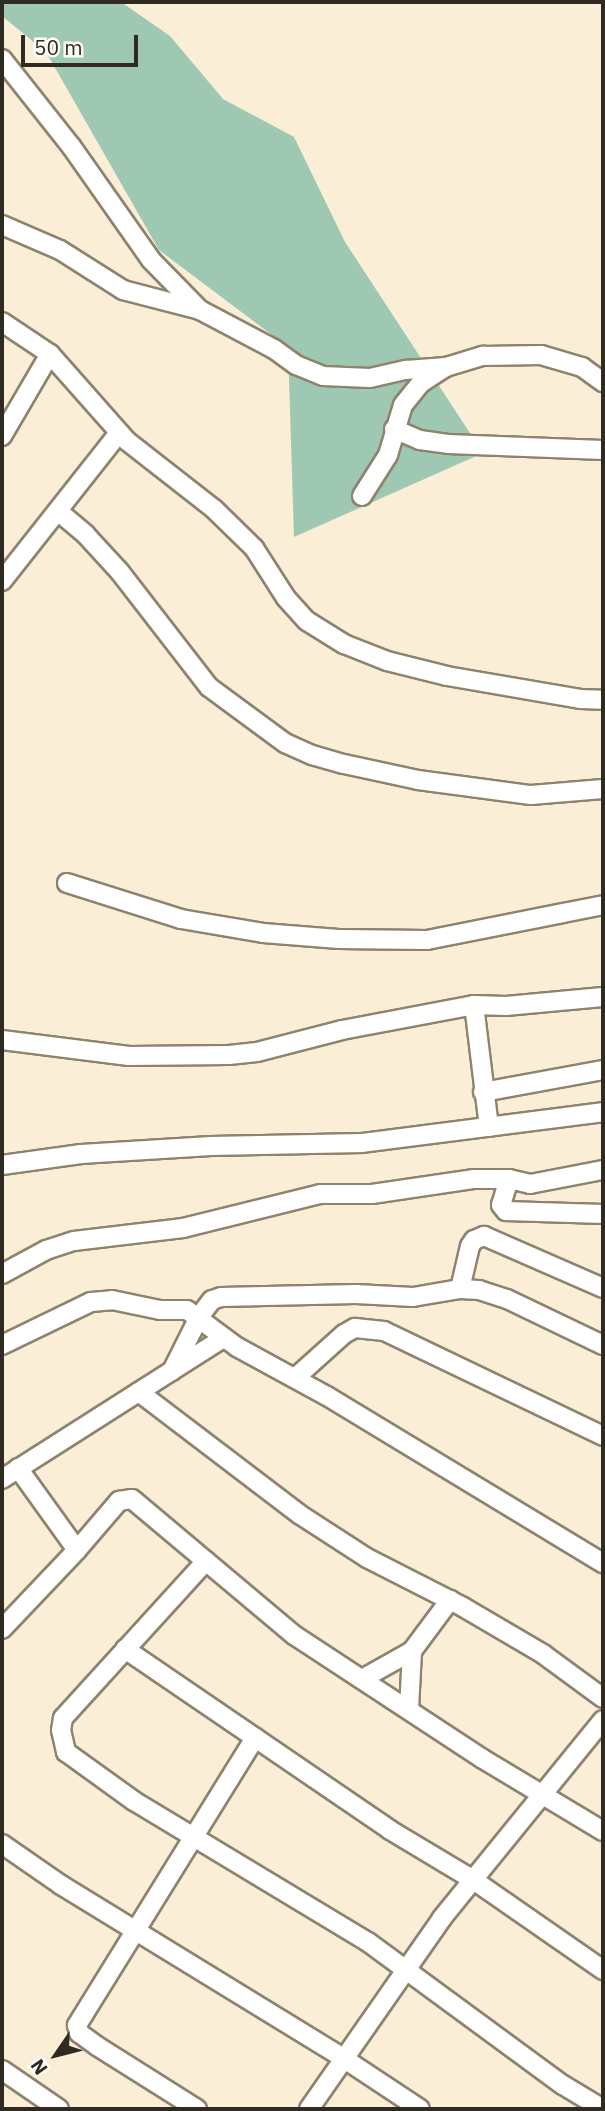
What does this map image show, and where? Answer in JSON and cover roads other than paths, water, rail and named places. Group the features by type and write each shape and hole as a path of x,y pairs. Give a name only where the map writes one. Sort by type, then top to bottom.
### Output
{"street":[{"path":"2,60 71,146 151,260 200,310"},
{"path":"2,225 60,250 123,290 200,310 274,349 296,365 323,376 370,378 406,370 446,367 483,356 541,355 582,367 603,382"},
{"path":"2,322 50,354 81,386 119,433 144,457 214,509 254,548 286,598 307,621 344,645 387,662 447,676 603,700"},
{"path":"2,436 50,354"},
{"path":"362,496 388,455 403,405 421,383 446,367"},
{"path":"394,429 420,440 448,444 603,450"},
{"path":"2,582 119,433"},
{"path":"59,512 86,535 120,572 209,687 285,743 312,755 344,764 418,780 531,794 603,789"},
{"path":"67,883 181,919 263,933 339,939 427,940 603,905"},
{"path":"2,1040 129,1056 229,1055 257,1052 342,1030 474,1005 506,1006 603,997"},
{"path":"474,1005 489,1127"},
{"path":"483,1092 603,1070"},
{"path":"2,1165 107,1153 362,1143 603,1112"},
{"path":"2,1274 46,1250 74,1241 118,1233 183,1228 320,1194 372,1194 473,1179 509,1179 530,1184 603,1170"},
{"path":"509,1179 501,1205 506,1211 603,1214"},
{"path":"460,1289 470,1246 474,1240 484,1236 603,1288"},
{"path":"172,1371 199,1317 212,1300 221,1297 356,1294 409,1297 460,1289 507,1299 603,1345"},
{"path":"2,1345 91,1301 112,1300 160,1310 182,1309 199,1317 223,1338 295,1378 603,1563"},
{"path":"295,1378 329,1345 355,1328 384,1331 603,1436"},
{"path":"2,1479 223,1338"},
{"path":"139,1392 299,1514 367,1558 450,1600 542,1654 603,1698"},
{"path":"18,1468 77,1550"},
{"path":"2,1627 77,1550 119,1501 127,1498 206,1560 276,1622 483,1759 603,1831"},
{"path":"206,1560 63,1718 63,1743 73,1759 113,1787 406,1967 563,2085 603,2109"},
{"path":"362,1679 412,1651 450,1600"},
{"path":"125,1649 390,1830 472,1879 603,1970"},
{"path":"409,1709 412,1651"},
{"path":"309,2109 406,1967 472,1879 603,1720"},
{"path":"197,2109 77,2030 78,2021 255,1738"},
{"path":"2,1844 420,2109"},
{"path":"2,2070 59,2109"}]}
